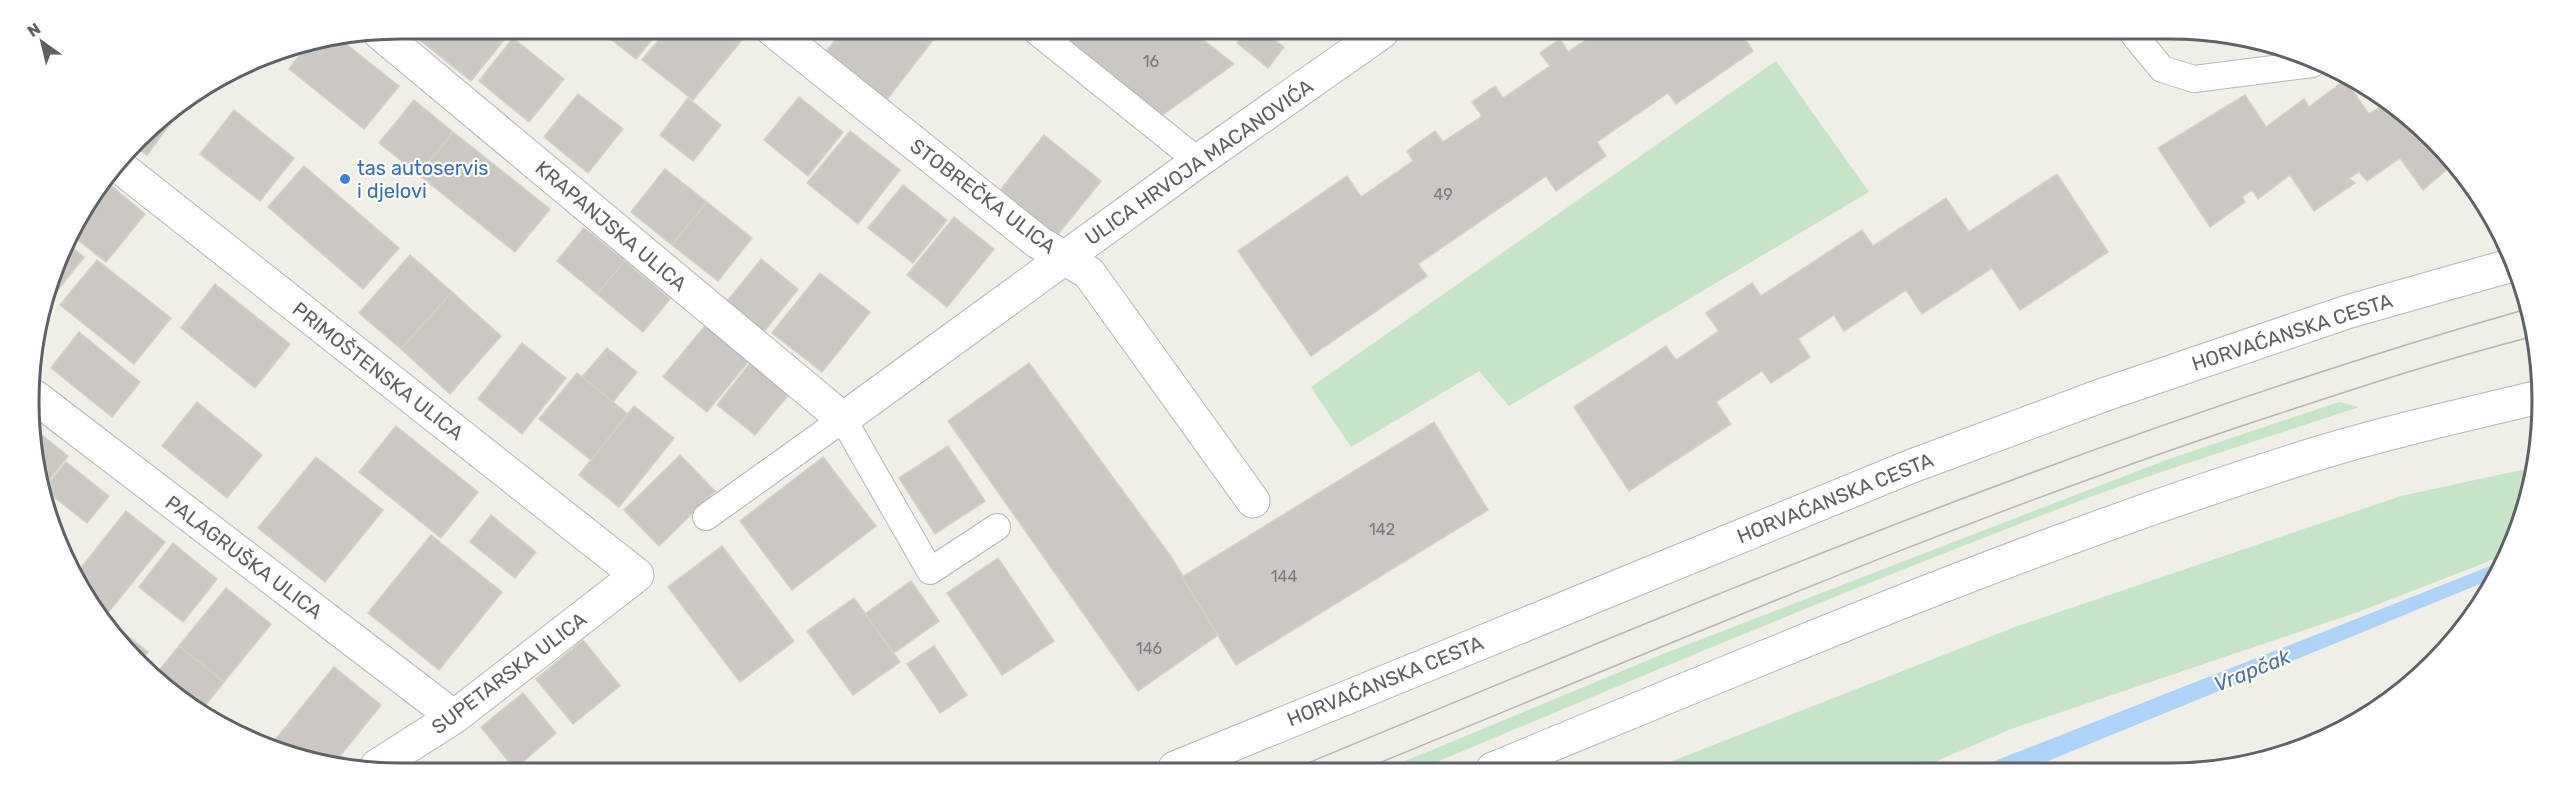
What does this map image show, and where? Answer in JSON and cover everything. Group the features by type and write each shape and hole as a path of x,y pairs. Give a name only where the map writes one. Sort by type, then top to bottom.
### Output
{"street":[{"name":"STOBREČKA ULICA","path":"784,39 1038,242 1089,273 1253,501"},
{"name":"ULICA HRVOJA MACANOVIĆA","path":"843,419 1198,161 1372,39"},
{"name":"KRAPANJSKA ULICA","path":"388,40 843,419"},
{"name":"PRIMOŠTENSKA ULICA","path":"123,169 637,575"},
{"name":"HORVAĆANSKA CESTA","path":"1187,763 1912,466 2103,395 2347,312 2506,267"},
{"path":"1508,763 1889,607 2114,522 2309,456 2419,425 2532,399"},
{"name":"PALAGRUŠKA ULICA","path":"39,401 454,717"},
{"name":"SUPETARSKA ULICA","path":"383,762 454,717 637,575"}],"lane":[{"path":"1046,39 1198,161"},
{"path":"2137,39 2162,69 2194,80 2304,65"},
{"path":"706,517 843,419 930,571 997,527"}],"green space":[{"path":"1776,61 1869,192 1509,406 1479,371 1351,447 1311,387"},
{"path":"2339,402 2359,407 2123,485 2005,529 1753,630 1434,763 1400,763 1663,654 2169,459"},
{"path":"2525,469 2513,517 2496,558 2358,612 2011,729 1932,763 1667,763 2015,627 2401,496"}],"water":[{"name":"Vrapčak","path":"2493,565 2484,582 2043,763 1990,763"}],"building":[{"path":"418,39 504,40 471,81"},
{"path":"512,39 564,79 529,122 479,81"},
{"path":"611,39 653,39 636,59"},
{"path":"660,39 738,39 741,41 693,100 642,60"},
{"path":"802,39 814,39 809,45"},
{"path":"836,39 933,40 882,106 820,59"},
{"path":"1056,39 1202,39 1234,64 1158,118"},
{"path":"1240,39 1273,39 1284,47 1268,68 1237,43"},
{"path":"1560,39 1568,52 1587,39 1745,39 1753,51 1676,104 1668,93 1597,142 1606,156 1556,191 1546,176 1418,264 1427,276 1311,356 1238,251 1347,176 1361,197 1413,161 1407,151 1435,131 1443,142 1482,116 1472,102 1495,86 1503,98 1550,66 1540,53"},
{"path":"345,43 399,86 364,129 289,69 302,53"},
{"path":"2342,82 2349,86 2369,114 2380,107 2409,129 2448,169 2423,190 2400,158 2367,181 2359,172 2349,178 2355,183 2314,211 2290,175 2258,199 2252,190 2242,197 2245,202 2210,227 2158,148 2245,95 2266,127 2304,99 2309,107"},
{"path":"578,94 623,129 588,173 544,137"},
{"path":"799,97 843,132 808,176 764,140"},
{"path":"688,98 721,125 693,161 660,135"},
{"path":"414,100 453,132 419,175 379,143"},
{"path":"234,110 294,158 260,201 200,154"},
{"path":"172,121 147,155 140,150"},
{"path":"850,131 900,170 858,224 807,183"},
{"path":"453,132 550,209 515,252 419,175"},
{"path":"1044,135 1101,181 1055,238 998,193"},
{"path":"304,166 399,248 363,289 268,207"},
{"path":"665,169 707,202 672,245 631,212"},
{"path":"2057,174 2108,252 2020,310 1992,268 1922,314 1906,290 1844,331 1834,315 1798,339 1810,357 1771,383 1762,371 1716,402 1731,424 1629,491 1574,407 1666,346 1676,360 1719,331 1706,313 1752,283 1761,296 1862,230 1873,246 1946,198 1969,232"},
{"path":"111,185 145,214 106,262 77,239"},
{"path":"903,185 947,220 913,263 868,228"},
{"path":"707,202 752,238 718,281 672,245"},
{"path":"954,217 994,249 947,307 907,275"},
{"path":"584,228 625,261 597,294 557,261"},
{"path":"73,248 84,257 55,293"},
{"path":"410,255 452,292 401,349 359,313"},
{"path":"761,259 798,289 763,333 726,303"},
{"path":"97,260 171,318 134,364 60,305"},
{"path":"625,261 670,299 643,332 597,294"},
{"path":"820,273 870,312 822,372 772,333"},
{"path":"215,284 290,344 255,388 181,328"},
{"path":"452,292 501,336 450,394 401,349"},
{"path":"708,322 752,357 707,412 663,377"},
{"path":"79,332 140,382 112,417 51,368"},
{"path":"522,343 566,378 522,434 478,399"},
{"path":"607,348 637,372 613,402 582,377"},
{"path":"751,362 790,393 755,435 717,405"},
{"path":"1029,363 1172,558 1218,635 1138,691 948,421"},
{"path":"577,373 628,414 591,460 539,419"},
{"path":"197,402 262,455 227,498 162,446"},
{"path":"634,406 674,438 619,507 579,475"},
{"path":"1434,422 1488,510 1236,665 1182,577"},
{"path":"396,426 478,492 441,538 359,472"},
{"path":"41,434 68,456 48,481"},
{"path":"948,446 985,501 935,534 899,478"},
{"path":"680,455 715,491 659,546 624,510"},
{"path":"316,457 383,510 325,582 258,528"},
{"path":"823,457 876,526 792,590 740,521"},
{"path":"66,462 109,496 87,523 51,494 48,483"},
{"path":"126,511 165,542 108,613 80,569"},
{"path":"491,515 536,552 515,578 470,542"},
{"path":"431,535 502,592 439,670 368,613"},
{"path":"173,543 217,579 183,622 139,587"},
{"path":"722,546 794,641 740,682 668,587"},
{"path":"998,558 1054,641 1002,675 947,593"},
{"path":"911,581 939,621 894,653 865,614"},
{"path":"226,588 271,624 224,682 179,646"},
{"path":"854,598 900,662 853,695 807,631"},
{"path":"121,630 148,652 144,656"},
{"path":"583,640 620,686 573,724 536,679"},
{"path":"179,646 224,682 205,705 159,670"},
{"path":"934,646 967,695 940,713 907,664"},
{"path":"334,667 381,705 339,757 307,751 275,740"},
{"path":"523,693 556,733 522,763 510,763 481,727"}],"tram line":[{"path":"1308,763 1600,642 1905,520 2214,408 2370,356 2521,311"},
{"path":"1379,763 1819,583 2047,495 2162,453 2342,393 2526,338"}],"place":[{"name":"tas autoservis i djelovi","path":"345,179"}]}
